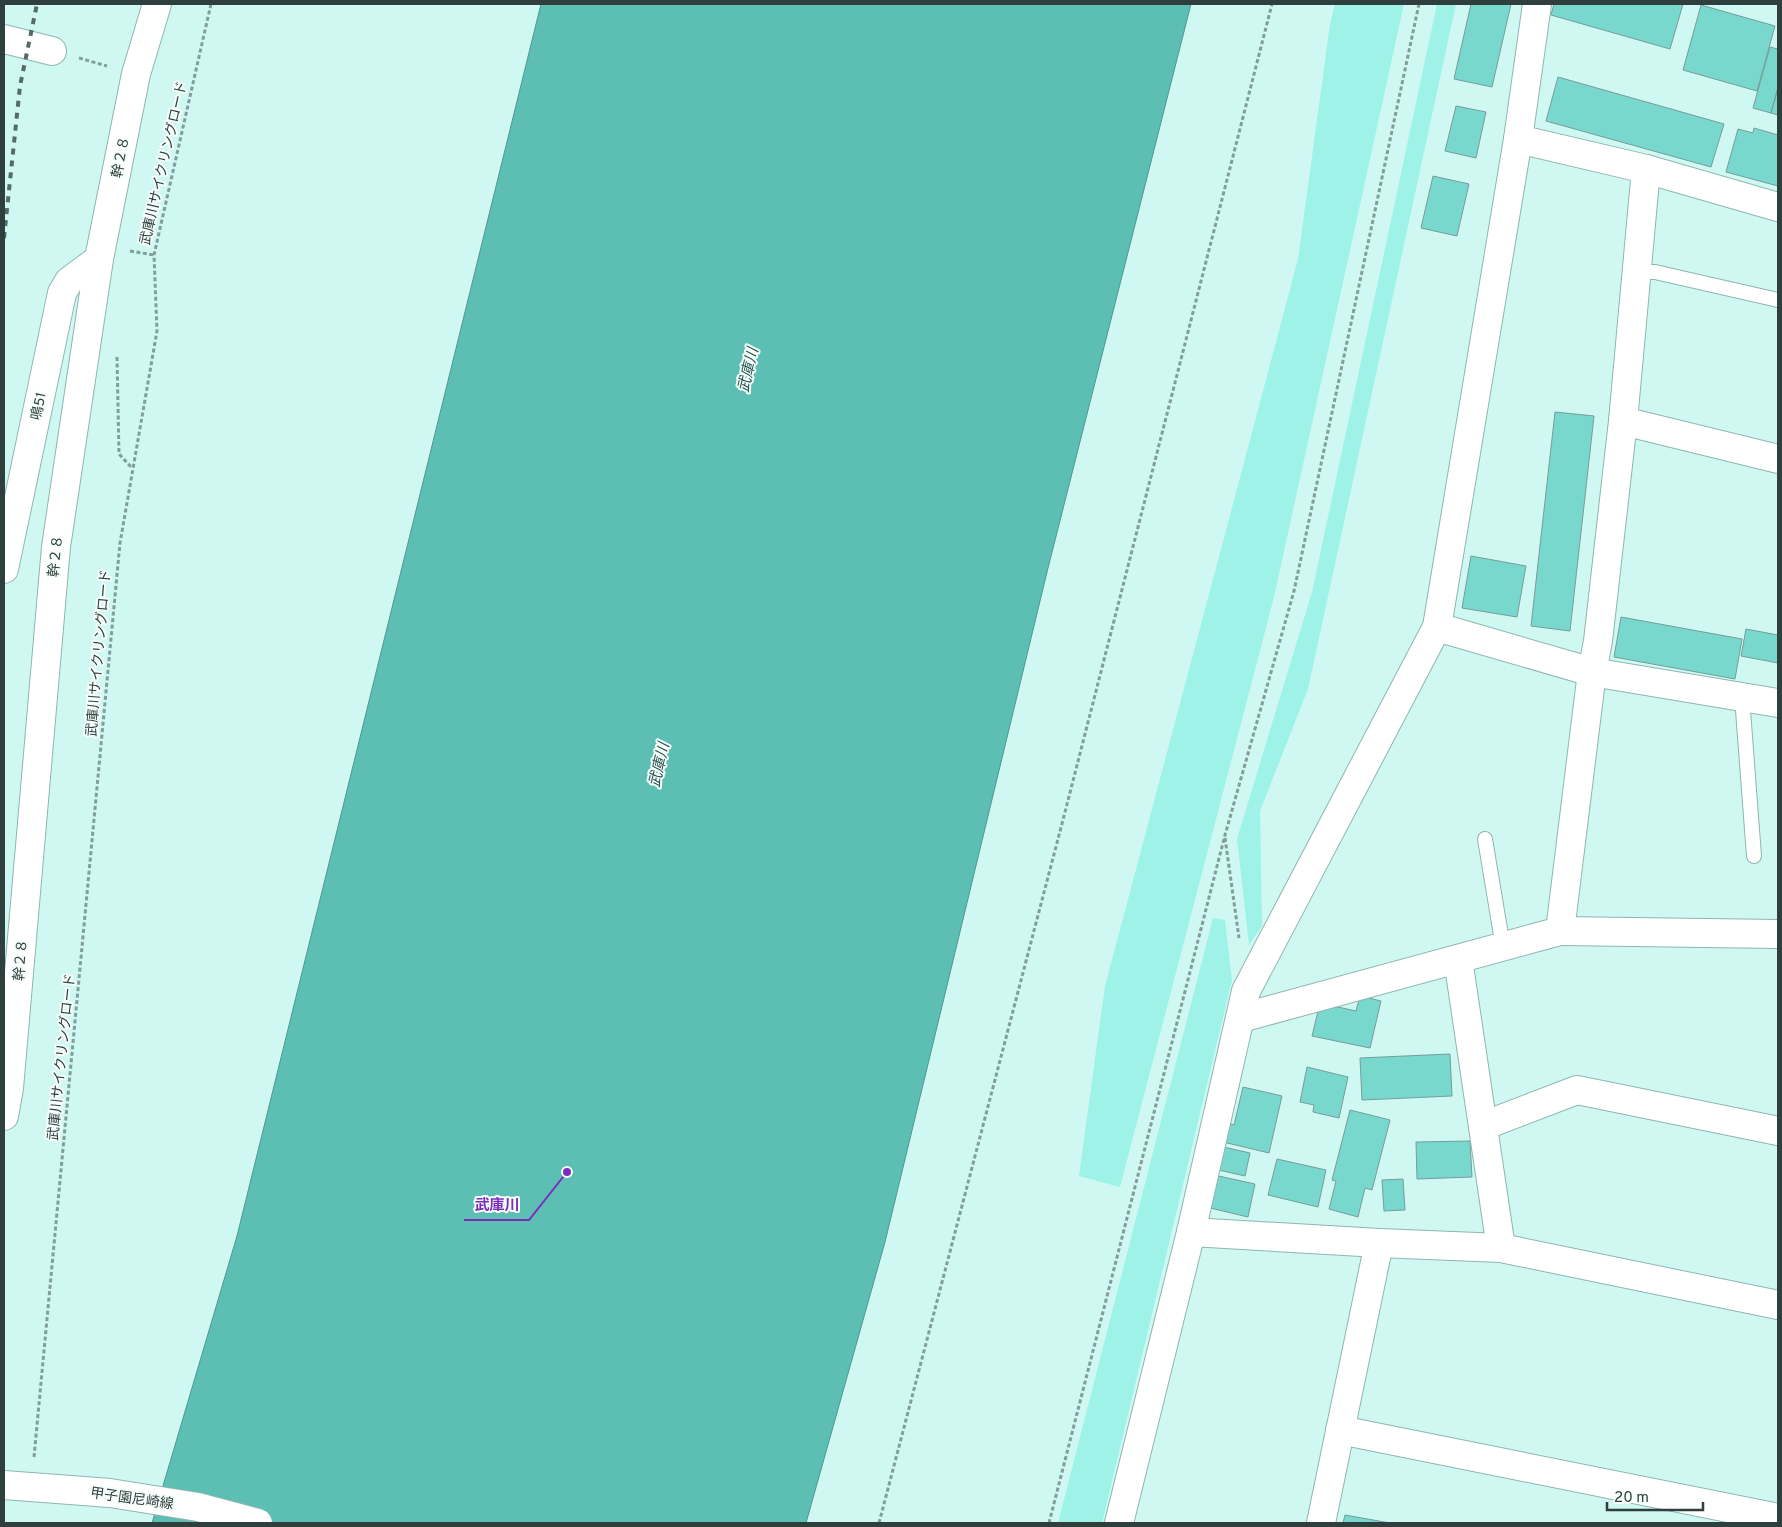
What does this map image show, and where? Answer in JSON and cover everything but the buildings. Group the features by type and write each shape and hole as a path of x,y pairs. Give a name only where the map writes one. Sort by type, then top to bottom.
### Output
{"street":[{"name":"幹２８","path":"4,1116 56,547 127,72 157,4"},
{"path":"1119,1523 1246,991 1437,627 1518,138 1537,4"},
{"path":"4,39 52,51"},
{"path":"1518,138 1646,169 1778,207"},
{"path":"1560,931 1592,672 1598,641 1623,421 1646,169"},
{"name":"鳴51","path":"4,569 62,293 69,281 100,259"},
{"path":"1623,421 1778,459"},
{"path":"1437,627 1592,672 1778,703"},
{"path":"1241,1018 1560,931 1778,934"},
{"path":"1458,959 1501,1248"},
{"path":"1483,1126 1577,1090 1778,1131"},
{"path":"1190,1232 1501,1248 1778,1305"},
{"path":"1321,1523 1379,1243"},
{"path":"1340,1430 1778,1518"},
{"name":"甲子園尼崎線","path":"4,1485 110,1493 198,1507 258,1523"}],"lane":[{"path":"1637,272 1656,272 1778,300"},
{"path":"1742,697 1754,856"},
{"path":"1485,839 1503,947"}],"path":[{"name":"武庫川サイクリングロード","path":"34,1459 120,543 157,331 154,254 211,4"},
{"path":"879,1523 1064,816 1272,4"},
{"path":"1049,1523 1225,835 1294,591 1419,4"},
{"path":"52,51 127,72"},
{"path":"1225,835 1239,939"}],"shaded area":[{"path":"1335,4 1404,4 1274,597 1120,1187 1079,1176 1105,986 1298,259 1330,24"},
{"path":"1437,4 1456,4 1308,689 1260,811 1262,926 1249,945 1237,839 1312,592"},
{"path":"1213,918 1225,920 1232,980 1102,1523 1058,1523"}],"water":[{"path":"541,4 1191,4 1048,568 885,1242 806,1523 152,1523 237,1236"}],"railway":[{"path":"4,238 20,86 37,4"}],"place":[{"name":"武庫川","path":"567,1172"}]}
